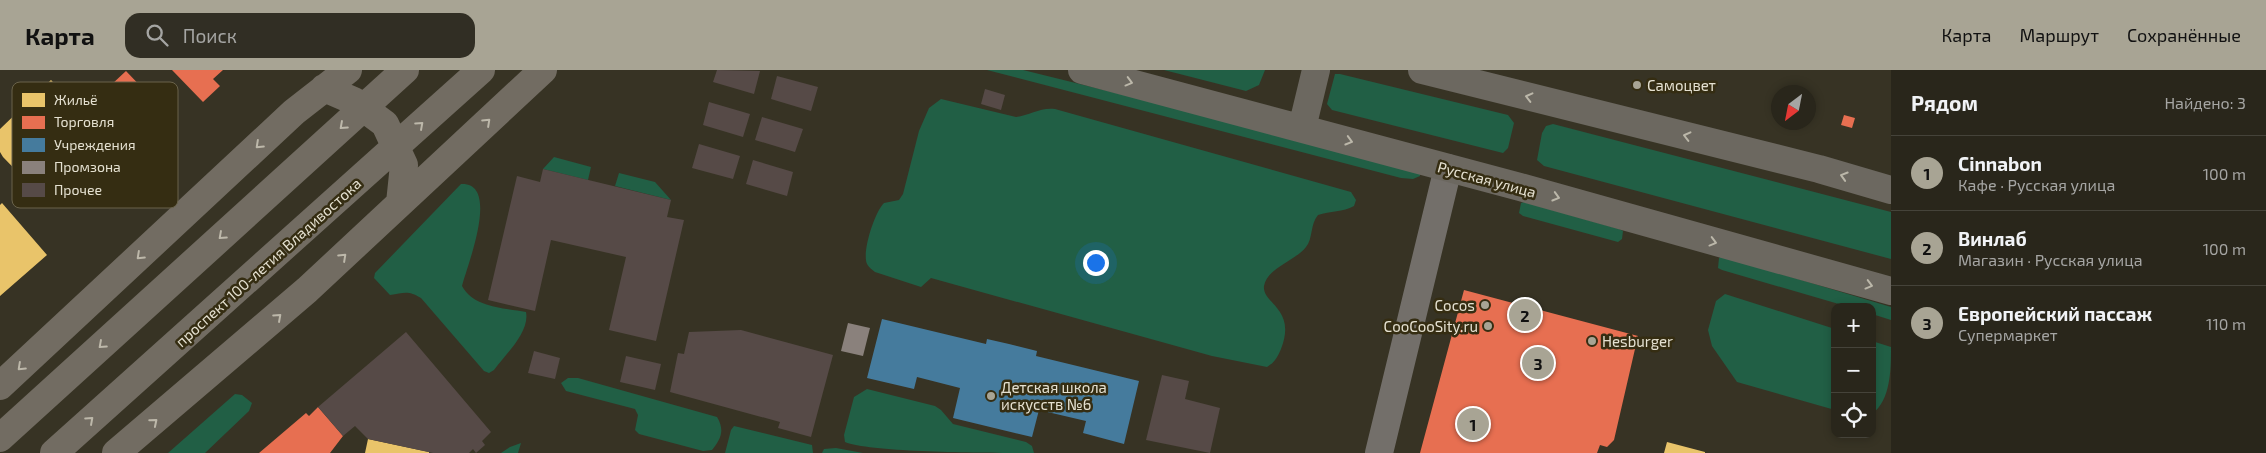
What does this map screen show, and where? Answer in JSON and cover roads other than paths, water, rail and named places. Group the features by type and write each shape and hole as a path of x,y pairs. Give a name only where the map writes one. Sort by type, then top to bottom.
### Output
{"highway":[{"path":"0,386 294,112 348,70"},
{"path":"0,438 405,70"},
{"name":"проспект 100-летия Владивостока","path":"54,453 481,70"},
{"path":"116,453 257,335 543,70"},
{"path":"324,88 354,100 385,124 404,165 400,203"}],"main road":[{"name":"Русская улица","path":"1082,70 1302,128 1891,291"},
{"path":"1302,128 1316,70"},
{"path":"1422,70 1819,169 1891,190"}],"street":[{"path":"1379,453 1448,168"}],"place":[{"name":"Самоцвет","path":"1637,85"},
{"name":"Cocos","path":"1485,305"},
{"name":"Винлаб","path":"1525,315"},
{"name":"CooCooSity.ru","path":"1488,326"},
{"name":"Hesburger","path":"1592,341"},
{"name":"Европейский пассаж","path":"1538,363"},
{"name":"Детская школа искусств №6","path":"991,396"},
{"name":"Cinnabon","path":"1473,424"}]}
